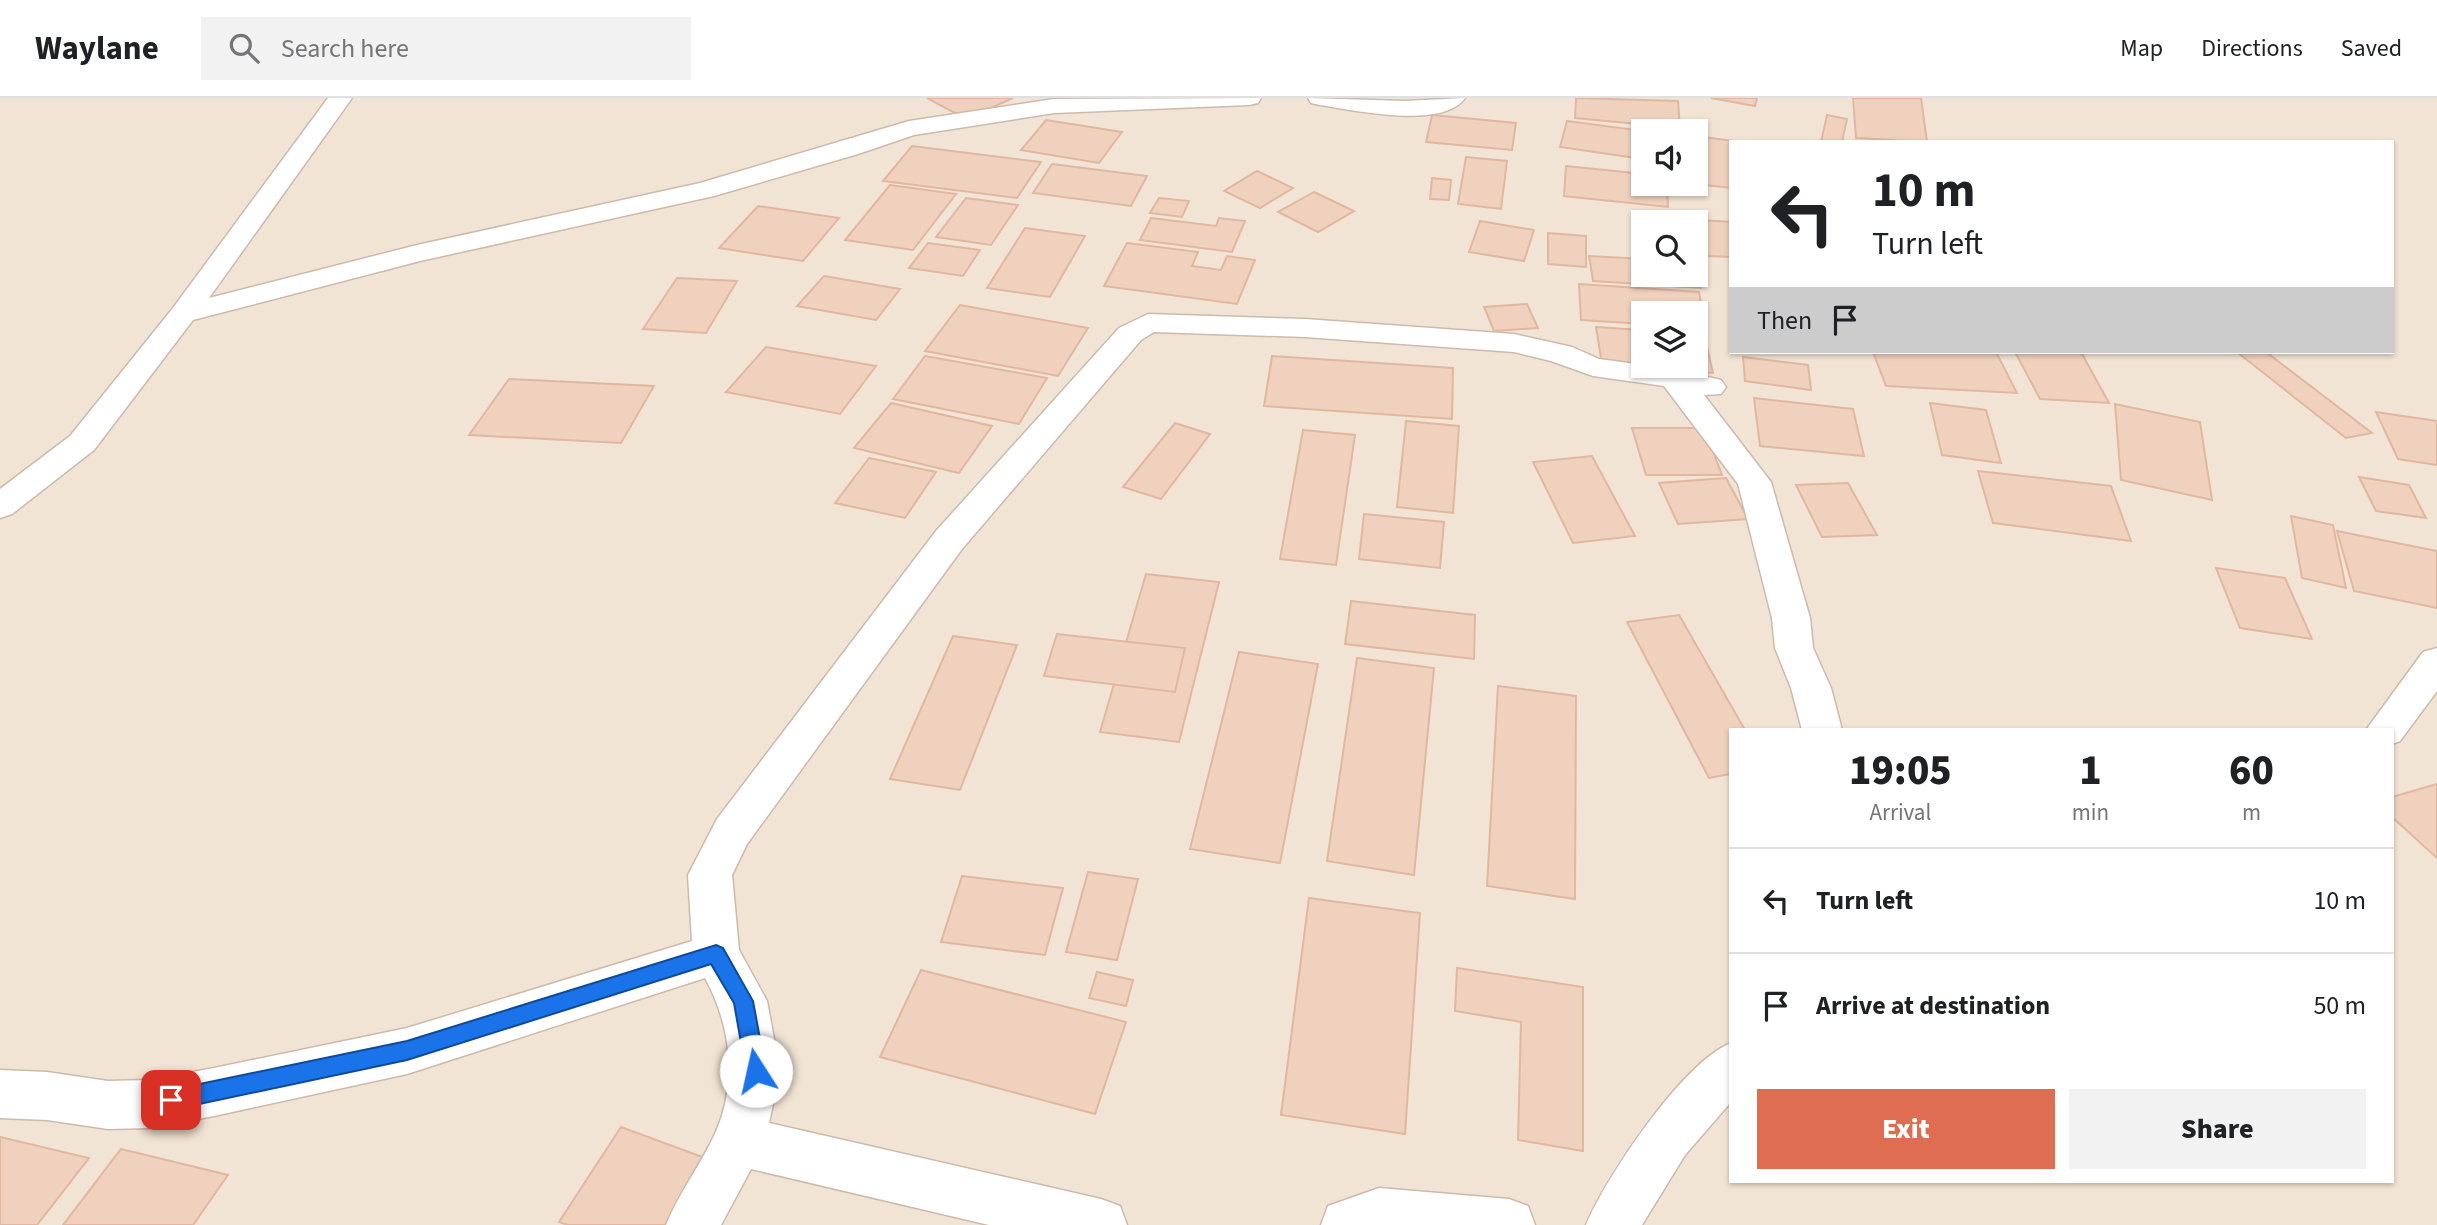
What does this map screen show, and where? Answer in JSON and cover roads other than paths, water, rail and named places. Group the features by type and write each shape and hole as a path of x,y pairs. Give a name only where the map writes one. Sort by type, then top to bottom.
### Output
{"street":[{"path":"0,506 82,443 183,314 340,98"},
{"path":"183,314 417,253 692,193 837,153 909,128 1054,106 1249,98"},
{"path":"1320,98 1406,108 1437,105 1453,98"},
{"path":"692,1225 739,1141 756,1071 743,1001 716,954 710,875 732,832 949,540 1049,423 1139,326 1161,323 1305,328 1514,343 1561,354 1592,367 1631,372"},
{"path":"1674,378 1710,387"},
{"path":"1674,378 1754,482 1791,618 1794,648 1811,688 1821,728"},
{"path":"2388,728 2437,662"},
{"path":"0,1094 47,1096 108,1105 149,1104 214,1092 407,1051 716,954"},
{"path":"1612,1225 1667,1138 1729,1068"},
{"path":"739,1141 1101,1225"},
{"path":"1346,1225 1379,1214 1508,1225"}]}
